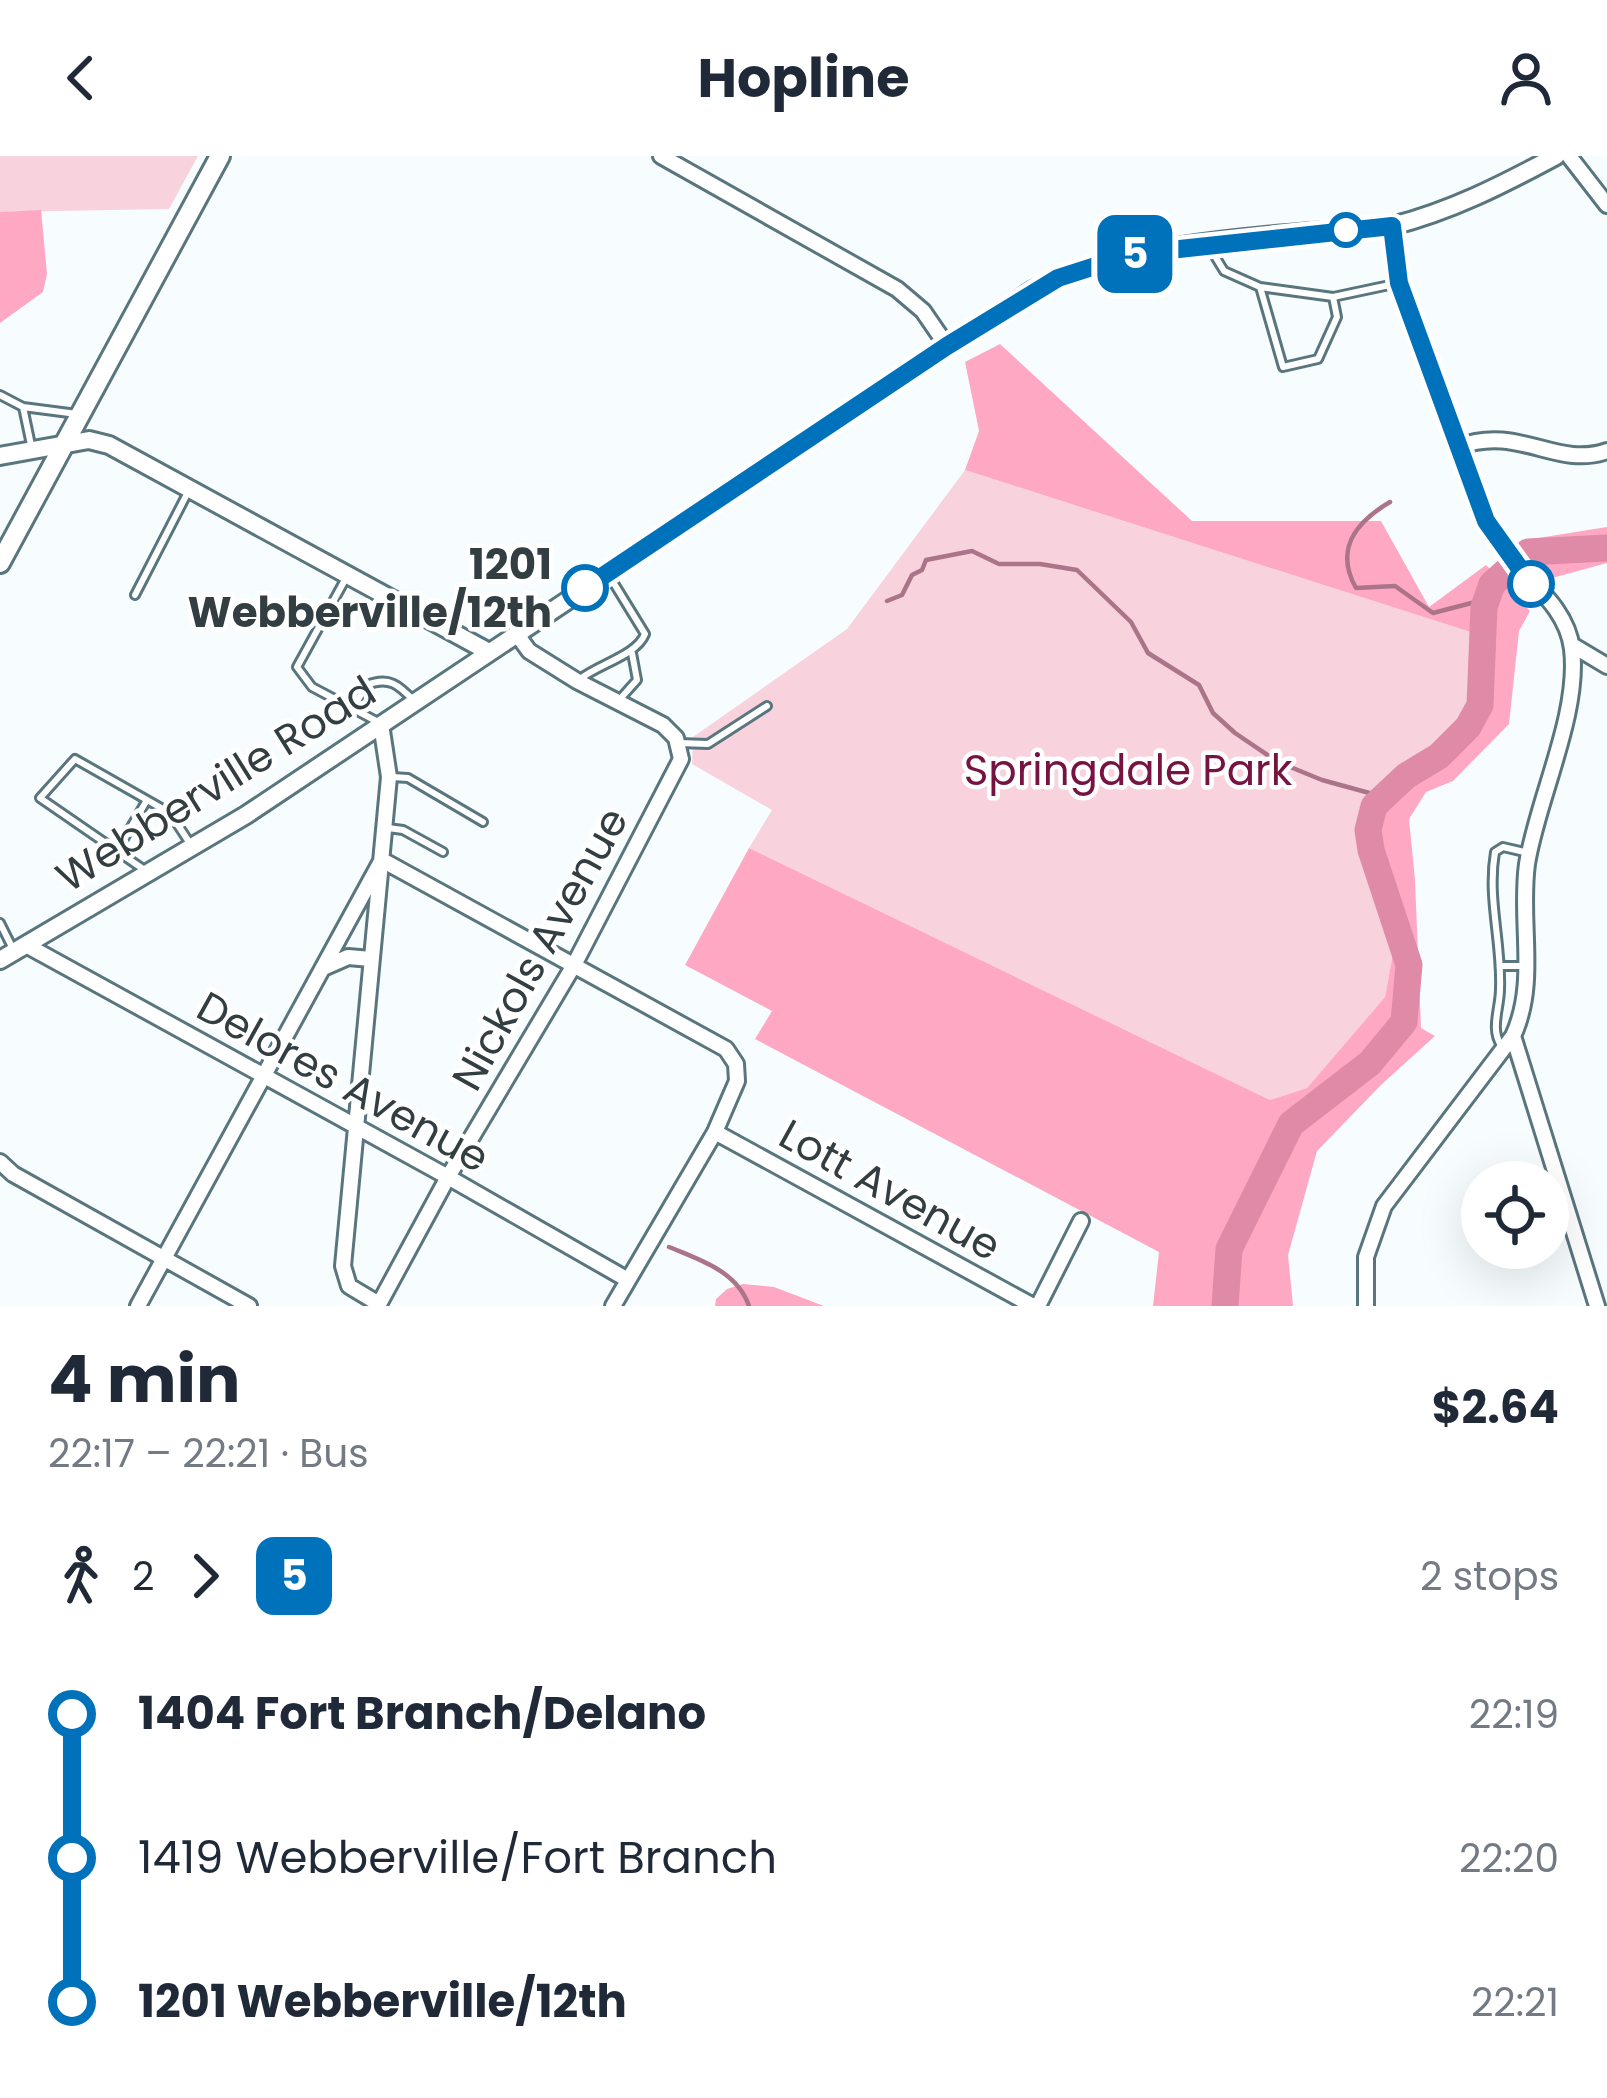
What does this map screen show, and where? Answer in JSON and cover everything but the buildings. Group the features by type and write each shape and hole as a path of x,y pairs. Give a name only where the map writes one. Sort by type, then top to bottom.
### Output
{"main road":[{"path":"0,563 220,156"}],"street":[{"path":"661,156 897,289 923,311 947,346"},
{"name":"Webberville Road","path":"14,952 192,847 1033,290 1070,272 1133,254 1392,226 1454,208 1556,156"},
{"path":"1569,156 1607,205"},
{"path":"1366,1306 1366,1258 1384,1206 1508,1042 1526,998 1523,906 1529,853 1560,742 1572,671 1572,645 1560,614 1493,536 1399,283 1392,226"},
{"path":"1458,447 1499,437 1574,455 1607,451"},
{"path":"1,450 33,450 89,440 109,445 487,652"},
{"path":"516,633 529,651 663,725 679,746"},
{"path":"1572,645 1607,666"},
{"path":"378,1305 349,1286 345,1277 389,776 381,724"},
{"name":"Nickols Avenue","path":"378,1305 574,965 679,768 679,746"},
{"path":"382,860 726,1049 736,1064 737,1081 716,1132 613,1306"},
{"path":"138,1306 382,860"},
{"name":"Delores Avenue","path":"14,952 263,1076 628,1280"},
{"path":"323,968 348,957 371,959"},
{"path":"1508,1042 1597,1306"},
{"name":"Lott Avenue","path":"716,1132 1036,1306 1081,1221"},
{"path":"0,1162 13,1174 249,1306"}],"lane":[{"path":"1208,245 1224,272 1260,287 1333,297 1399,283"},
{"path":"1260,287 1283,368 1318,358 1337,317 1333,297"},
{"path":"0,395 22,407 80,415"},
{"path":"22,407 33,450"},
{"path":"135,595 189,488"},
{"path":"577,681 599,663 631,651 645,634 608,573"},
{"path":"347,575 297,667 312,687 381,724"},
{"path":"617,701 637,680 631,651"},
{"path":"354,706 367,685 386,680 415,701"},
{"path":"679,746 708,744 767,706"},
{"path":"149,873 40,798 75,759 170,813 192,847"},
{"path":"389,776 409,778 483,822"},
{"path":"116,851 147,800"},
{"path":"385,828 403,830 443,852"},
{"path":"1508,1042 1494,1031 1500,966 1491,874 1495,851 1503,847 1529,853"},
{"path":"0,923 14,952"},
{"path":"1500,966 1526,966"}],"green space":[{"path":"0,156 198,156 169,209 0,212"},
{"name":"Springdale Park","path":"965,470 1483,636 1477,705 1453,743 1386,779 1357,834 1393,955 1385,997 1307,1088 1270,1100 749,848 772,810 692,764 693,737 847,629"}],"shaded area":[{"path":"41,210 47,274 43,292 0,323 0,212"},
{"path":"1000,344 1192,521 1381,521 1429,607 1486,565 1530,611 1519,631 1509,724 1453,781 1426,792 1409,819 1421,1028 1435,1036 1317,1151 1288,1255 1293,1306 1153,1306 1159,1252 755,1039 772,1011 685,965 749,848 1270,1100 1307,1088 1385,997 1393,954 1357,834 1386,779 1453,743 1477,705 1483,636 965,470 979,431 965,362"},
{"path":"1607,527 1607,563 1552,578 1520,541"},
{"path":"743,1284 774,1287 824,1306 715,1306 727,1289"}],"waterway":[{"path":"1390,502 1367,518 1352,538 1347,561 1356,588 1395,586 1433,613 1487,599"},
{"path":"1225,1306 1229,1249 1291,1124 1370,1063 1404,1022 1409,965 1371,850 1368,830 1374,806 1406,776 1439,756 1468,727 1480,705 1484,607 1492,584 1528,552 1607,548"},
{"path":"887,601 902,595 926,560 972,551 999,564 1077,570 1131,622 1148,653 1199,685 1213,713 1235,733 1278,762 1384,797"},
{"path":"669,1247 727,1275 749,1306"}],"bus line":[{"name":"5","path":"585,588 947,346 1058,278 1133,254 1392,226 1399,283 1486,521 1531,584"}],"place":[{"name":"1201 Webberville/12th","path":"585,588"}]}
